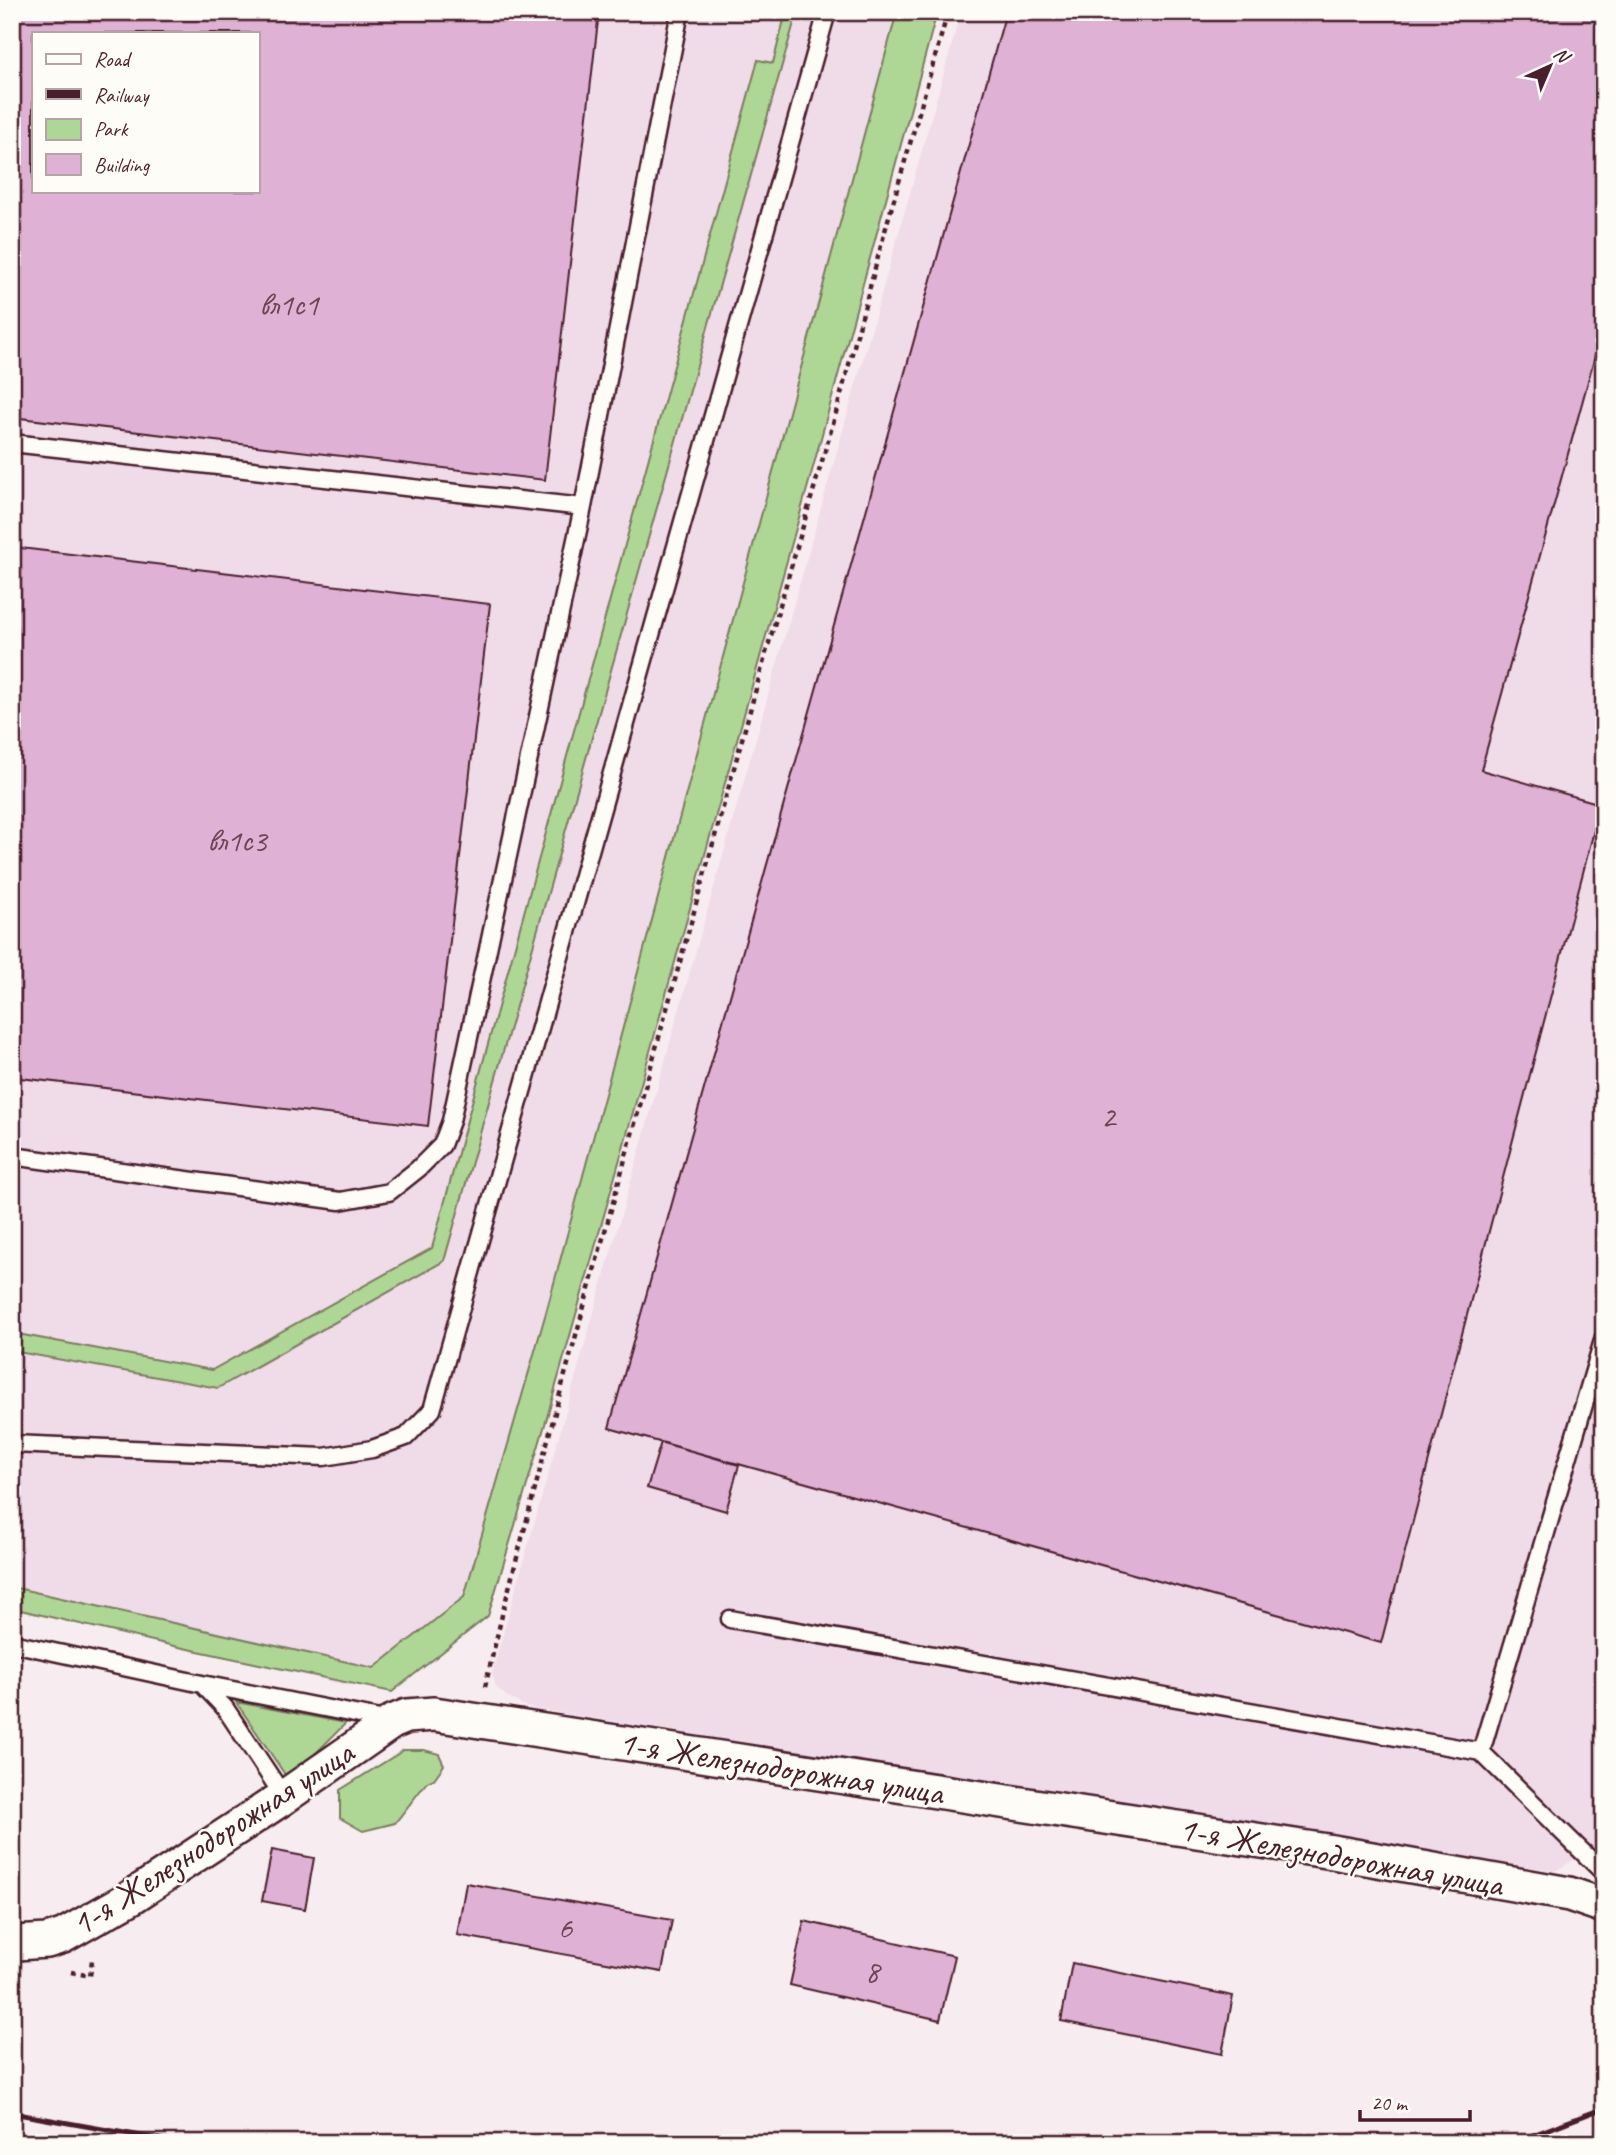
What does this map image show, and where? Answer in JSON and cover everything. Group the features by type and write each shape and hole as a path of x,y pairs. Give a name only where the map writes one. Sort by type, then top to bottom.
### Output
{"street":[{"name":"1-я Железнодорожная улица","path":"14,1943 47,1941 63,1936 130,1898 392,1722 421,1714 1328,1851 1569,1894 1604,1906"}],"lane":[{"path":"12,1156 340,1201 388,1192 442,1145 451,1121 583,508 680,12"},
{"path":"12,1444 324,1457 372,1449 406,1437 432,1410 827,12"},
{"path":"12,443 583,508"},
{"path":"1481,1752 1604,1337"},
{"path":"730,1619 1481,1752 1604,1873"},
{"path":"12,1643 392,1722"},
{"path":"202,1684 225,1708 284,1797"}],"path":[{"path":"483,1696 563,1381 948,12"}],"shaded area":[{"path":"12,12 897,12 555,1278 464,1597 349,1686 12,1607"},
{"path":"961,12 1604,12 1604,1842 1555,1871 529,1708 509,1698 496,1687 492,1673"}],"green space":[{"path":"786,12 797,12 444,1261 218,1388 12,1351 12,1333 212,1370 432,1248 758,60 773,63"},
{"path":"897,12 937,12 637,1098 488,1616 392,1692 174,1646 12,1608 12,1587 374,1668 464,1597 547,1309"},
{"path":"236,1702 346,1723 310,1759 286,1776"},
{"path":"404,1750 424,1750 439,1754 444,1765 395,1823 363,1831 340,1818 340,1790"}],"building":[{"path":"12,12 599,12 545,480 12,417"},
{"path":"1006,12 1574,12 1604,21 1604,323 1481,770 1601,804 1381,1643 609,1428"},
{"path":"12,547 490,604 428,1126 12,1077"},
{"path":"661,1442 739,1465 726,1511 647,1488"},
{"path":"272,1850 314,1858 305,1909 262,1901"},
{"path":"466,1883 672,1920 662,1972 457,1935"},
{"path":"804,1921 955,1956 940,2020 790,1985"},
{"path":"1072,1963 1233,1996 1222,2054 1061,2021"}],"railway":[{"path":"1512,2143 1604,2108"},
{"path":"12,2113 181,2143"}]}
